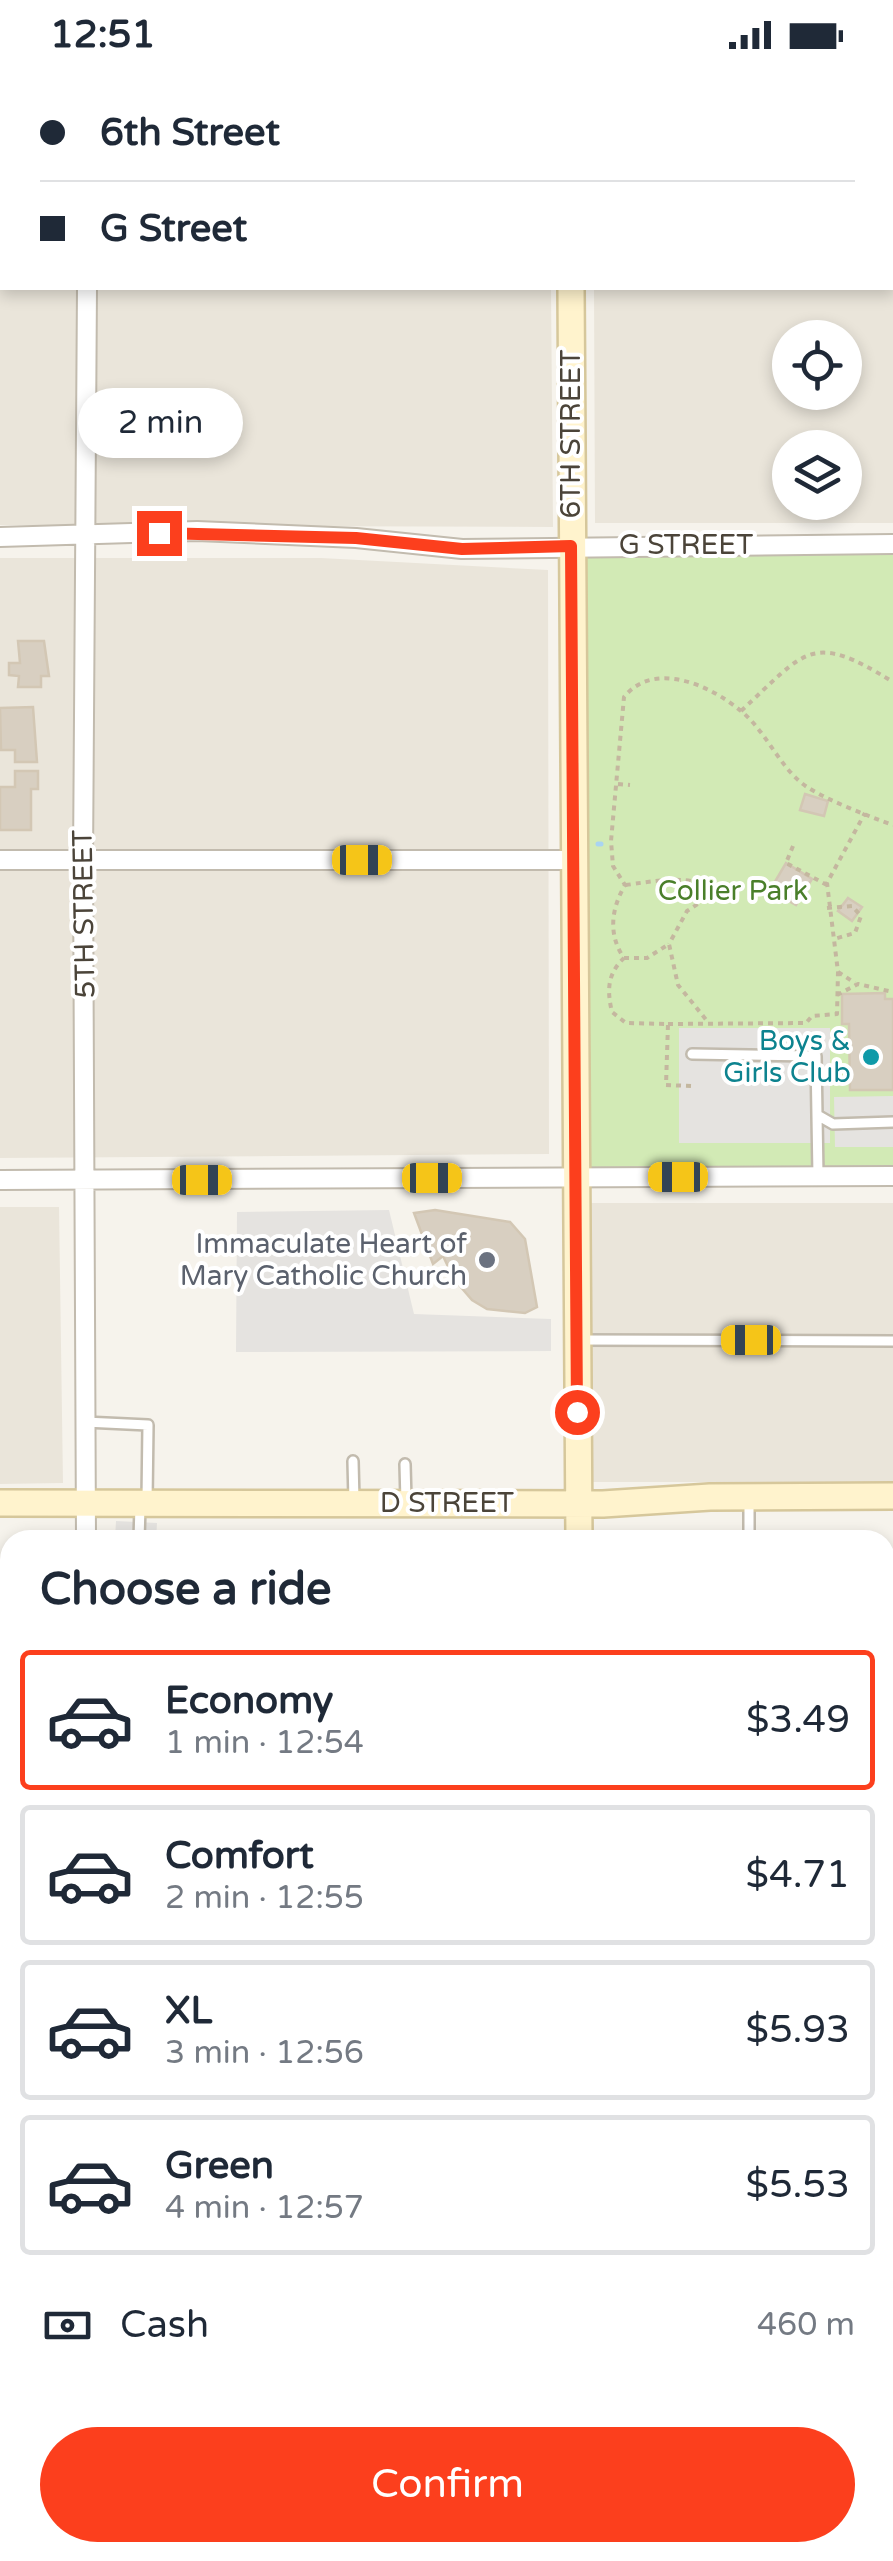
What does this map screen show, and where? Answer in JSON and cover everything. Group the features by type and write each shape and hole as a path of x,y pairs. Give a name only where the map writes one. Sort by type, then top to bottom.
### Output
{"street":[{"name":"5TH STREET","path":"86,1530 83,536 87,290"},
{"name":"6TH STREET","path":"571,290 579,1530"},
{"name":"G STREET","path":"0,537 197,532 356,538 462,549 893,544"},
{"path":"0,860 572,860"},
{"path":"0,1180 893,1176"},
{"name":"D STREET","path":"0,1503 579,1504 893,1496"}],"lane":[{"path":"692,1054 816,1056 818,1176"},
{"path":"819,1116 833,1124 893,1122"},
{"path":"575,1340 893,1341"},
{"path":"85,1422 148,1425 140,1530"},
{"path":"353,1461 354,1503"},
{"path":"405,1464 406,1503"},
{"path":"748,1530 749,1497"}],"path":[{"path":"742,711 810,653 831,650 893,682"},
{"path":"625,885 612,858 618,720 624,698 632,687 653,677 675,678 742,711 804,786 893,825"},
{"path":"618,784 630,785"},
{"path":"625,885 704,884 713,894 687,912 669,944 648,958 624,958 614,968 608,991 612,1012 626,1023 806,1022 812,1016 837,1014 838,972 827,884 865,813"},
{"path":"793,846 786,864 827,884"},
{"path":"624,958 614,944 614,904 625,885"},
{"path":"827,908 852,906 861,916 855,934 834,939"},
{"path":"669,944 678,985 709,1024"},
{"path":"838,972 858,984 893,992"},
{"path":"837,995 858,984"},
{"path":"668,1024 666,1086 691,1086"}],"shaded area":[{"path":"0,290 551,290 553,527 0,525"},
{"path":"594,290 893,290 893,523 595,523"},
{"path":"0,558 321,558 548,570 549,1154 0,1158"},
{"path":"679,1028 830,1028 830,1143 679,1143"},
{"path":"893,1096 893,1147 835,1147 834,1097"},
{"path":"589,1203 893,1203 893,1482 591,1482"},
{"path":"0,1207 59,1207 63,1483 0,1484"},
{"path":"389,1210 414,1314 551,1319 551,1351 236,1352 237,1212"},
{"path":"116,1521 157,1523 157,1530 116,1530"}],"green space":[{"name":"Collier Park","path":"893,543 893,1175 574,1177 571,545"}],"building":[{"path":"18,641 44,641 49,676 41,676 41,687 18,687 19,676 9,675 9,663 20,663"},
{"path":"33,707 37,762 15,762 15,750 1,750 0,708"},
{"path":"15,771 38,771 38,789 31,789 31,830 0,830 0,787 15,787"},
{"path":"805,794 828,801 824,816 800,810"},
{"path":"786,863 812,879 796,905 770,890"},
{"path":"848,898 862,907 852,921 838,911"},
{"name":"Boys & Girls Club","path":"885,993 885,999 893,999 893,1090 850,1090 849,1024 842,1024 842,994"},
{"name":"Immaculate Heart of Mary Catholic Church","path":"435,1210 510,1222 525,1239 537,1307 525,1313 487,1309 472,1300 454,1279 443,1256 433,1264 414,1213"}],"place":[{"name":"Boys & Girls Club","path":"871,1057"},
{"name":"Immaculate Heart of Mary Catholic Church","path":"487,1260"}],"route":[{"path":"159,533 356,538 462,549 571,546 577,1412"}]}
